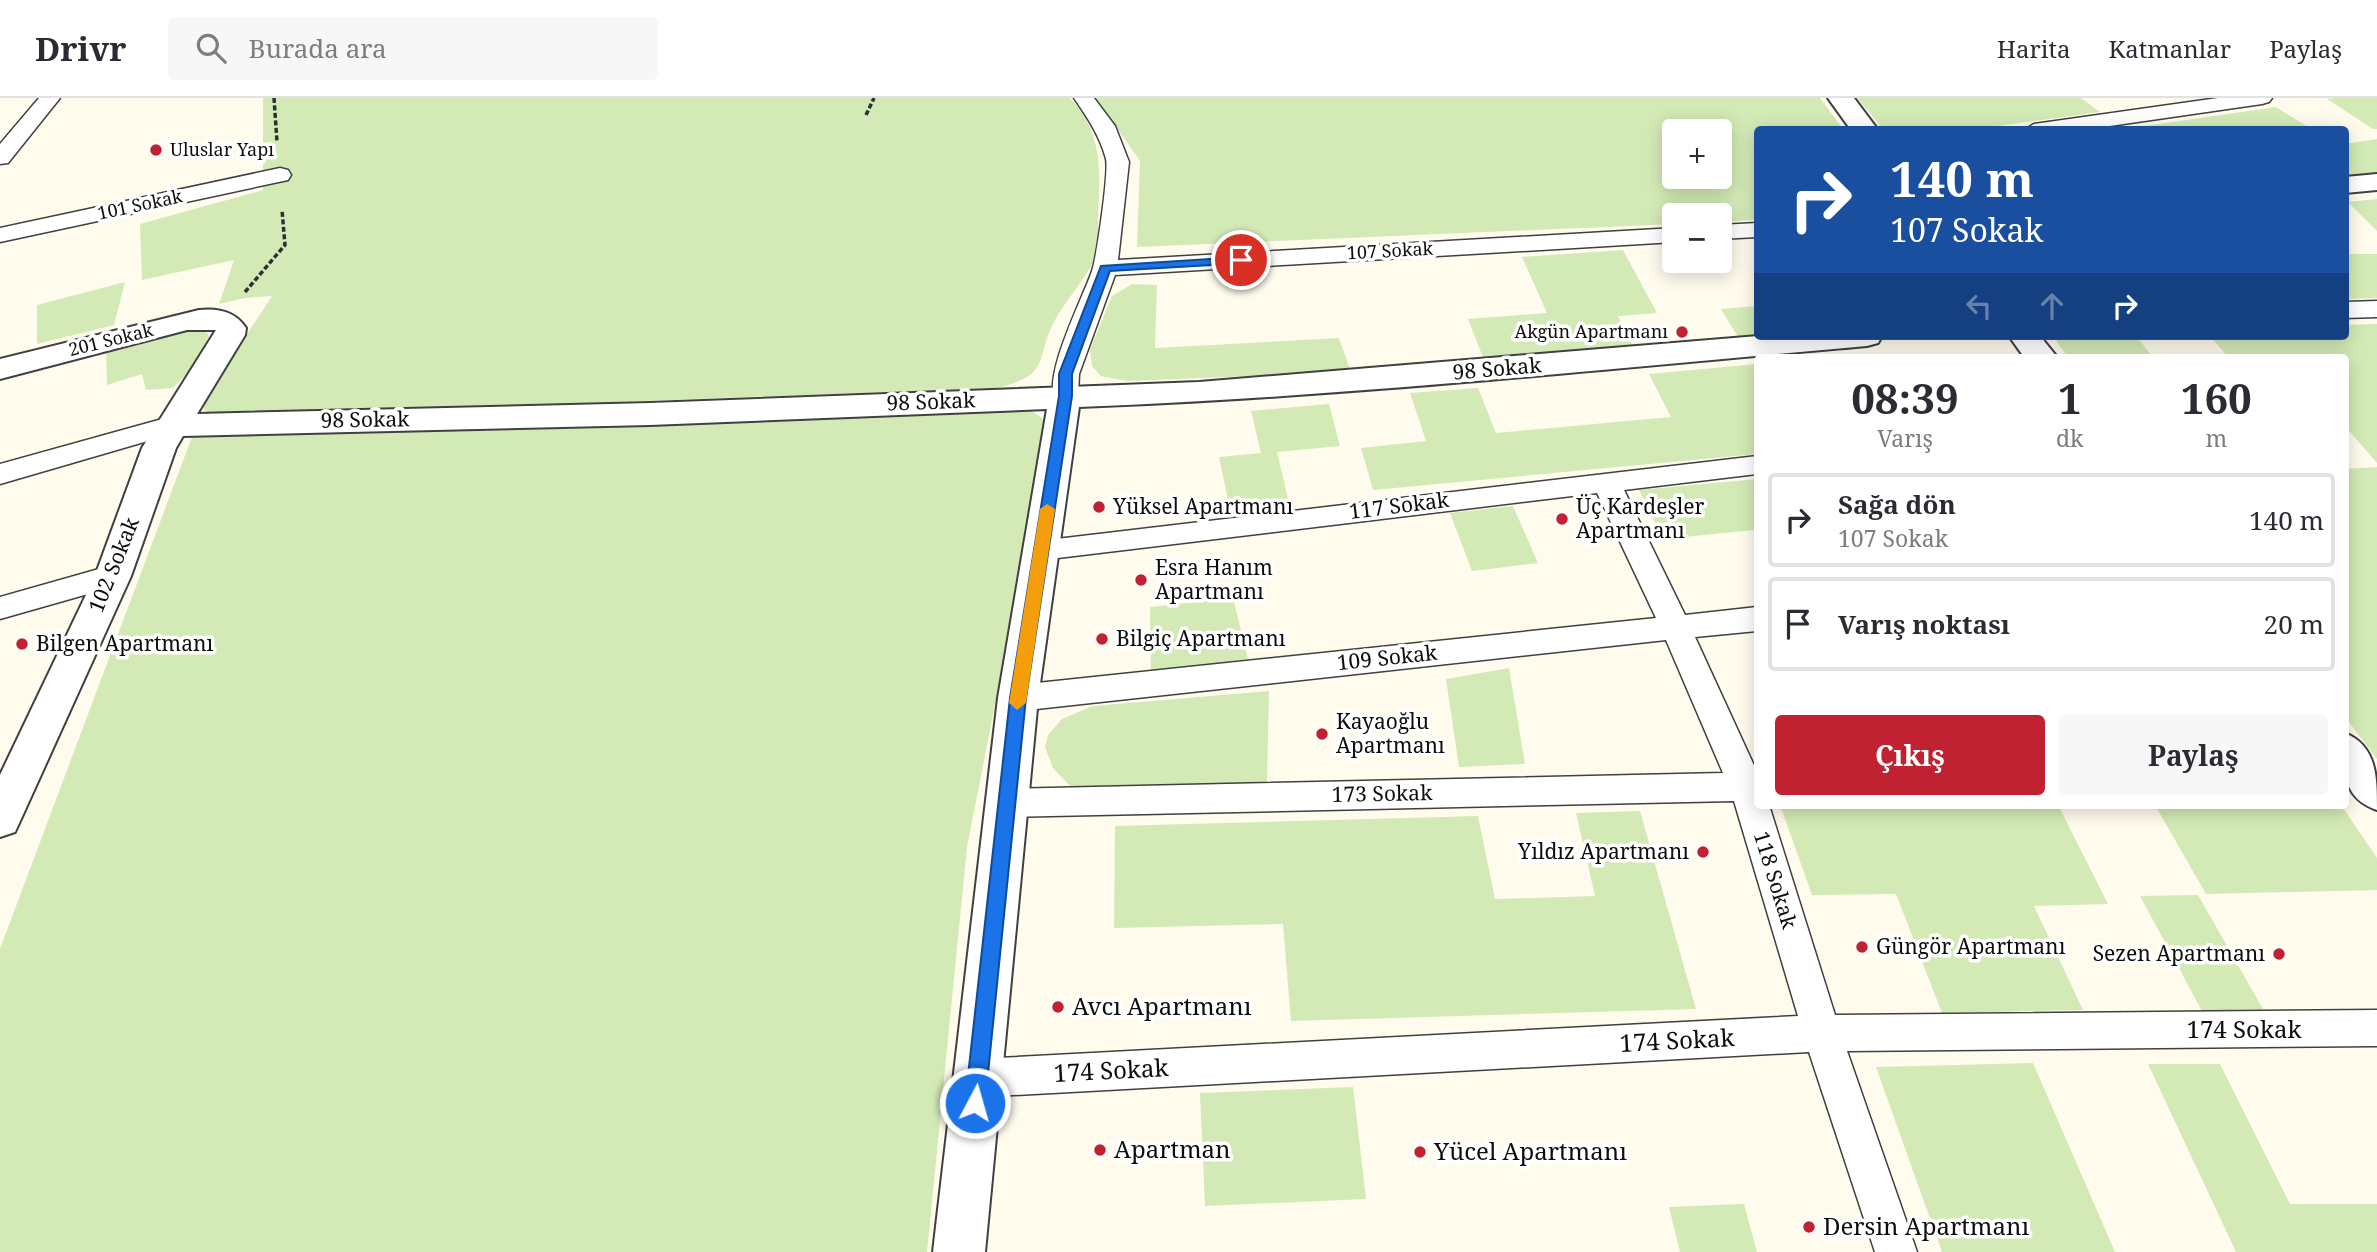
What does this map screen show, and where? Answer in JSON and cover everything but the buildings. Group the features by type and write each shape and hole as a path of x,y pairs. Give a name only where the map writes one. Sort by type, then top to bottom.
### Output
{"street":[{"path":"1841,98 1862,126"},
{"path":"2349,185 2377,182"},
{"name":"201 Sokak","path":"0,369 187,321 222,320"},
{"name":"102 Sokak","path":"0,819 9,782 113,576 149,475 173,425 230,335 229,324 222,320"},
{"name":"98 Sokak","path":"173,425 650,414 1199,392 1453,373 1822,340"},
{"path":"2027,340 2039,354"},
{"path":"960,1252 1018,698 1065,396"}],"lane":[{"path":"0,158 50,98"},
{"path":"1065,396 1066,374 1105,268 1118,162 1104,126 1084,98"},
{"path":"2062,126 2262,98"},
{"name":"101 Sokak","path":"0,235 280,175"},
{"path":"1732,231 1754,230"},
{"name":"107 Sokak","path":"1105,268 1662,236"},
{"path":"2349,310 2377,309"},
{"name":"98 Sokak","path":"0,474 173,425"},
{"name":"117 Sokak","path":"1041,549 1754,466"},
{"name":"118 Sokak","path":"1606,482 1751,786"},
{"path":"0,608 113,576"},
{"name":"109 Sokak","path":"1018,698 1754,619"},
{"name":"173 Sokak","path":"1006,803 1751,786"},
{"name":"118 Sokak","path":"1758,809 1822,1033 1896,1252"},
{"name":"174 Sokak","path":"978,1078 1822,1033 2377,1028"}],"path":[{"path":"866,115 874,98"}],"green space":[{"path":"263,98 1070,98 1089,126 1098,155 1097,252 1087,273 1055,320 1034,371 1015,383 998,388 210,417 201,405 272,296 219,304 234,260 142,280 140,224 263,190"},
{"path":"1096,98 1820,98 1841,126 1754,126 1754,220 1732,221 1732,203 1662,203 1662,225 1137,247 1140,161"},
{"path":"1857,98 2081,98 2100,112 1998,126 1880,126"},
{"path":"2377,98 2377,129 2327,99"},
{"path":"2276,107 2306,126 2145,126"},
{"path":"2377,139 2377,175 2349,177 2349,143"},
{"path":"2377,199 2377,231 2349,203"},
{"path":"1623,250 1657,313 1618,316 1634,348 1484,360 1468,319 1547,313 1522,257"},
{"path":"2349,254 2377,254 2377,298 2349,299"},
{"path":"125,282 114,325 37,344 37,305"},
{"path":"1132,284 1157,285 1155,348 1339,338 1351,372 1127,381 1101,376 1092,366 1090,349 1112,296"},
{"path":"1754,306 1754,339 1740,340 1721,309"},
{"path":"2377,324 2377,463 2349,431 2349,354 2225,354 2213,340 2349,340 2349,325"},
{"path":"184,330 206,331 209,336 194,366 173,388 146,390 142,374 107,385 106,349"},
{"path":"2139,340 2151,354 2066,354 2056,341"},
{"path":"1754,364 1754,454 1373,490 1361,448 1426,441 1410,393 1478,388 1496,433 1671,417 1649,374"},
{"path":"1329,404 1340,446 1277,452 1289,503 1230,509 1219,457 1261,453 1251,411"},
{"path":"1025,406 1050,424 967,847 927,1252 0,1252 0,949 192,437"},
{"path":"2377,467 2377,759 2349,722 2349,469"},
{"path":"1754,479 1754,530 1663,539 1639,490"},
{"path":"1513,506 1538,563 1472,571 1450,513"},
{"path":"1233,598 1248,659 1151,672 1150,607"},
{"path":"1509,668 1525,764 1459,767 1446,679"},
{"path":"1269,691 1267,783 1071,787 1053,768 1045,747 1048,735 1062,719 1093,706"},
{"path":"1781,809 2060,809 2108,904 2034,906 2083,1010 1942,1013 1896,894 1812,895"},
{"path":"2157,809 2344,809 2377,858 2377,890 2206,894"},
{"path":"1640,811 1696,1009 1291,1021 1283,924 1114,928 1115,826 1478,816 1495,899 1595,896 1576,813"},
{"path":"2198,895 2263,1009 2202,1011 2140,896"},
{"path":"2033,1063 2115,1252 1942,1252 1876,1067"},
{"path":"2148,1064 2220,1064 2290,1204 2377,1204 2377,1252 2236,1252"},
{"path":"1353,1087 1366,1199 1205,1206 1200,1093"},
{"path":"1744,1204 1757,1252 1680,1252 1669,1207"}],"slow traffic":[{"path":"1017,703 1047,509"}],"place":[{"name":"Uluslar Yapı","path":"156,150"},
{"name":"Akgün Apartmanı","path":"1682,332"},
{"name":"Yüksel Apartmanı","path":"1099,507"},
{"name":"Üç Kardeşler Apartmanı","path":"1562,519"},
{"name":"Esra Hanım Apartmanı","path":"1141,580"},
{"name":"Bilgiç Apartmanı","path":"1102,639"},
{"name":"Bilgen Apartmanı","path":"22,644"},
{"name":"Kayaoğlu Apartmanı","path":"1322,734"},
{"name":"Yıldız Apartmanı","path":"1703,852"},
{"name":"Güngör Apartmanı","path":"1862,947"},
{"name":"Sezen Apartmanı","path":"2279,954"},
{"name":"Avcı Apartmanı","path":"1058,1007"},
{"name":"Apartman","path":"1100,1150"},
{"name":"Yücel Apartmanı","path":"1420,1152"},
{"name":"Dersin Apartmanı","path":"1809,1227"}],"route":[{"path":"975,1103 1018,698 1065,396 1066,374 1105,268 1241,260"}]}
